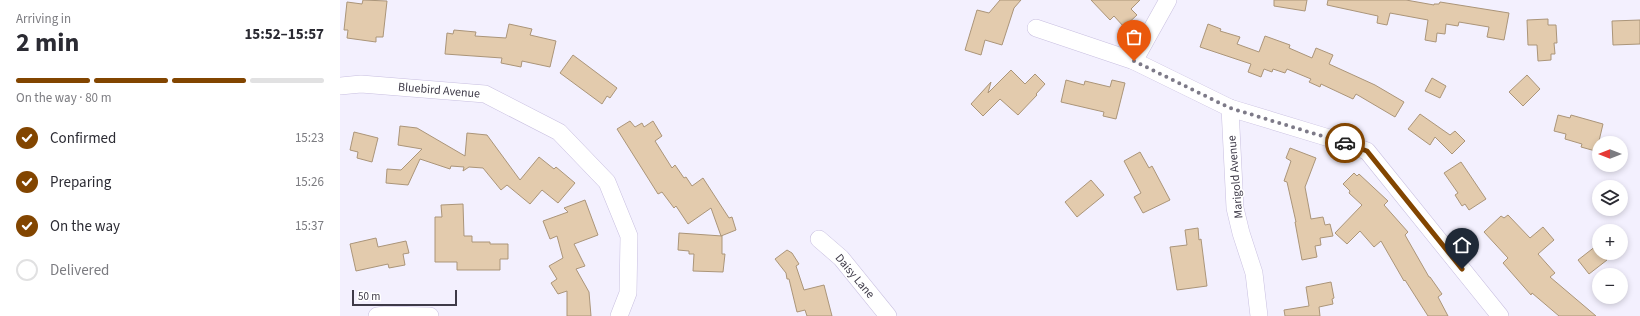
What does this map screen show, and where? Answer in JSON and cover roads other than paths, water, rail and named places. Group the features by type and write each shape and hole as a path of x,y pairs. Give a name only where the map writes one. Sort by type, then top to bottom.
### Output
{"street":[{"path":"1134,61 1168,0"},
{"path":"1036,28 1134,61 1230,108 1367,151 1500,316"},
{"name":"Bluebird Avenue","path":"340,86 361,84 485,94 559,132 608,182 629,236 628,293 619,316"},
{"name":"Marigold Avenue","path":"1230,108 1235,208 1241,233 1254,273 1259,316"},
{"name":"Daisy Lane","path":"819,238 841,258 888,316"},
{"path":"377,316 385,314 430,316"}]}
